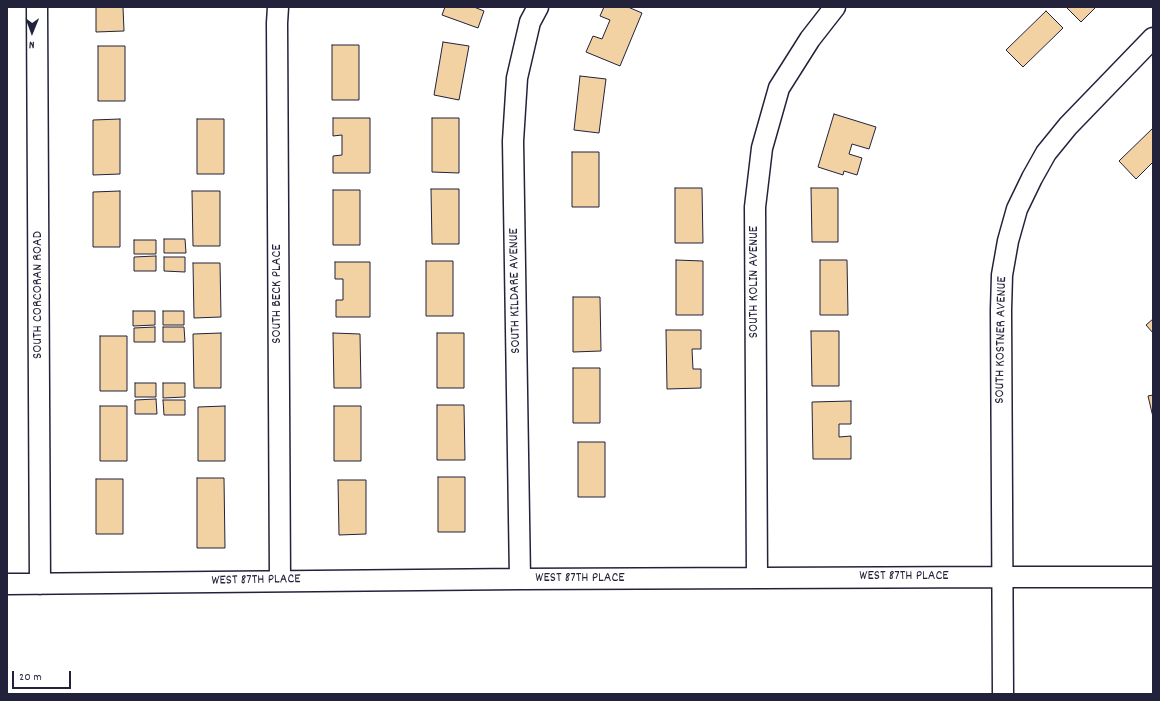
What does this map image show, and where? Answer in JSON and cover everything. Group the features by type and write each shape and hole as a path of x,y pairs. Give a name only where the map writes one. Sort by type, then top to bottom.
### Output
{"street":[{"name":"SOUTH CORCORAN ROAD","path":"37,7 40,584"},
{"name":"SOUTH BECK PLACE","path":"278,7 280,581"},
{"name":"SOUTH KILDARE AVENUE","path":"520,579 513,141 517,78 530,22 538,7"},
{"name":"SOUTH KOLIN AVENUE","path":"757,578 755,206 762,148 779,88 810,38 835,7"},
{"name":"SOUTH KOSTNER AVENUE","path":"1003,694 1001,310 1002,275 1008,241 1017,209 1046,153 1068,126 1153,38"},
{"name":"WEST 87TH PLACE","path":"7,584 1002,576 1153,577"}],"building":[{"path":"96,7 123,7 124,31 96,32"},
{"path":"445,7 474,7 484,11 478,28 442,15"},
{"path":"604,7 628,7 642,13 620,66 586,52 593,36 602,39 610,20 600,16"},
{"path":"1066,7 1096,7 1081,22"},
{"path":"1046,11 1063,28 1023,67 1006,50"},
{"path":"443,42 469,46 459,100 434,95"},
{"path":"332,45 359,45 359,100 332,100"},
{"path":"98,46 125,46 125,101 98,101"},
{"path":"580,76 606,79 599,133 574,130"},
{"path":"834,114 876,127 869,149 852,144 849,154 862,158 857,175 844,171 843,175 818,167"},
{"path":"333,118 370,118 370,173 333,173 333,156 342,155 342,135 333,136"},
{"path":"432,118 459,118 459,173 432,172"},
{"path":"120,119 120,174 93,175 93,120"},
{"path":"197,119 224,119 224,174 197,174"},
{"path":"1153,128 1153,162 1136,179 1119,161"},
{"path":"572,152 599,152 599,207 572,207"},
{"path":"675,188 702,188 703,243 675,243"},
{"path":"811,188 838,188 838,242 812,242"},
{"path":"431,189 459,189 459,244 432,244"},
{"path":"333,190 360,190 360,245 333,245"},
{"path":"120,191 120,247 93,247 93,192"},
{"path":"192,191 220,191 220,246 193,246"},
{"path":"164,239 185,239 186,253 164,253"},
{"path":"134,240 156,240 156,254 134,254"},
{"path":"156,256 156,271 134,271 134,257"},
{"path":"164,257 185,257 185,272 164,271"},
{"path":"676,260 703,261 703,315 676,315"},
{"path":"820,260 847,260 848,315 820,315"},
{"path":"426,261 453,261 453,316 426,316"},
{"path":"335,262 370,262 370,317 336,317 336,300 343,300 343,279 335,279"},
{"path":"193,263 220,263 221,317 194,318"},
{"path":"573,297 600,297 601,351 573,352"},
{"path":"133,311 155,311 155,325 133,326"},
{"path":"163,311 184,311 184,325 163,325"},
{"path":"1153,319 1153,333 1146,325"},
{"path":"155,327 155,342 134,342 134,328"},
{"path":"163,327 184,327 185,342 163,342"},
{"path":"666,330 701,330 701,349 692,349 693,369 701,369 701,388 667,389"},
{"path":"811,331 839,331 839,386 812,386"},
{"path":"221,333 221,388 194,388 193,334"},
{"path":"333,333 360,334 361,388 334,388"},
{"path":"437,333 464,333 464,388 437,388"},
{"path":"100,336 127,336 127,391 100,391"},
{"path":"573,368 600,368 600,423 573,423"},
{"path":"135,383 156,383 156,397 135,397"},
{"path":"163,383 185,383 185,397 163,398"},
{"path":"1153,395 1153,417 1148,396"},
{"path":"156,399 157,414 135,414 135,400"},
{"path":"163,400 185,400 185,415 164,415"},
{"path":"851,401 851,424 839,424 839,437 851,436 851,459 813,459 812,402"},
{"path":"437,405 464,405 465,460 437,460"},
{"path":"100,406 127,406 127,461 100,461"},
{"path":"225,406 225,461 198,461 198,407"},
{"path":"334,406 361,406 361,461 334,461"},
{"path":"578,442 605,442 605,497 578,497"},
{"path":"438,477 465,477 465,532 438,532"},
{"path":"197,478 224,478 225,548 197,548"},
{"path":"96,479 123,479 123,534 96,534"},
{"path":"338,480 366,480 366,534 339,535"}]}
